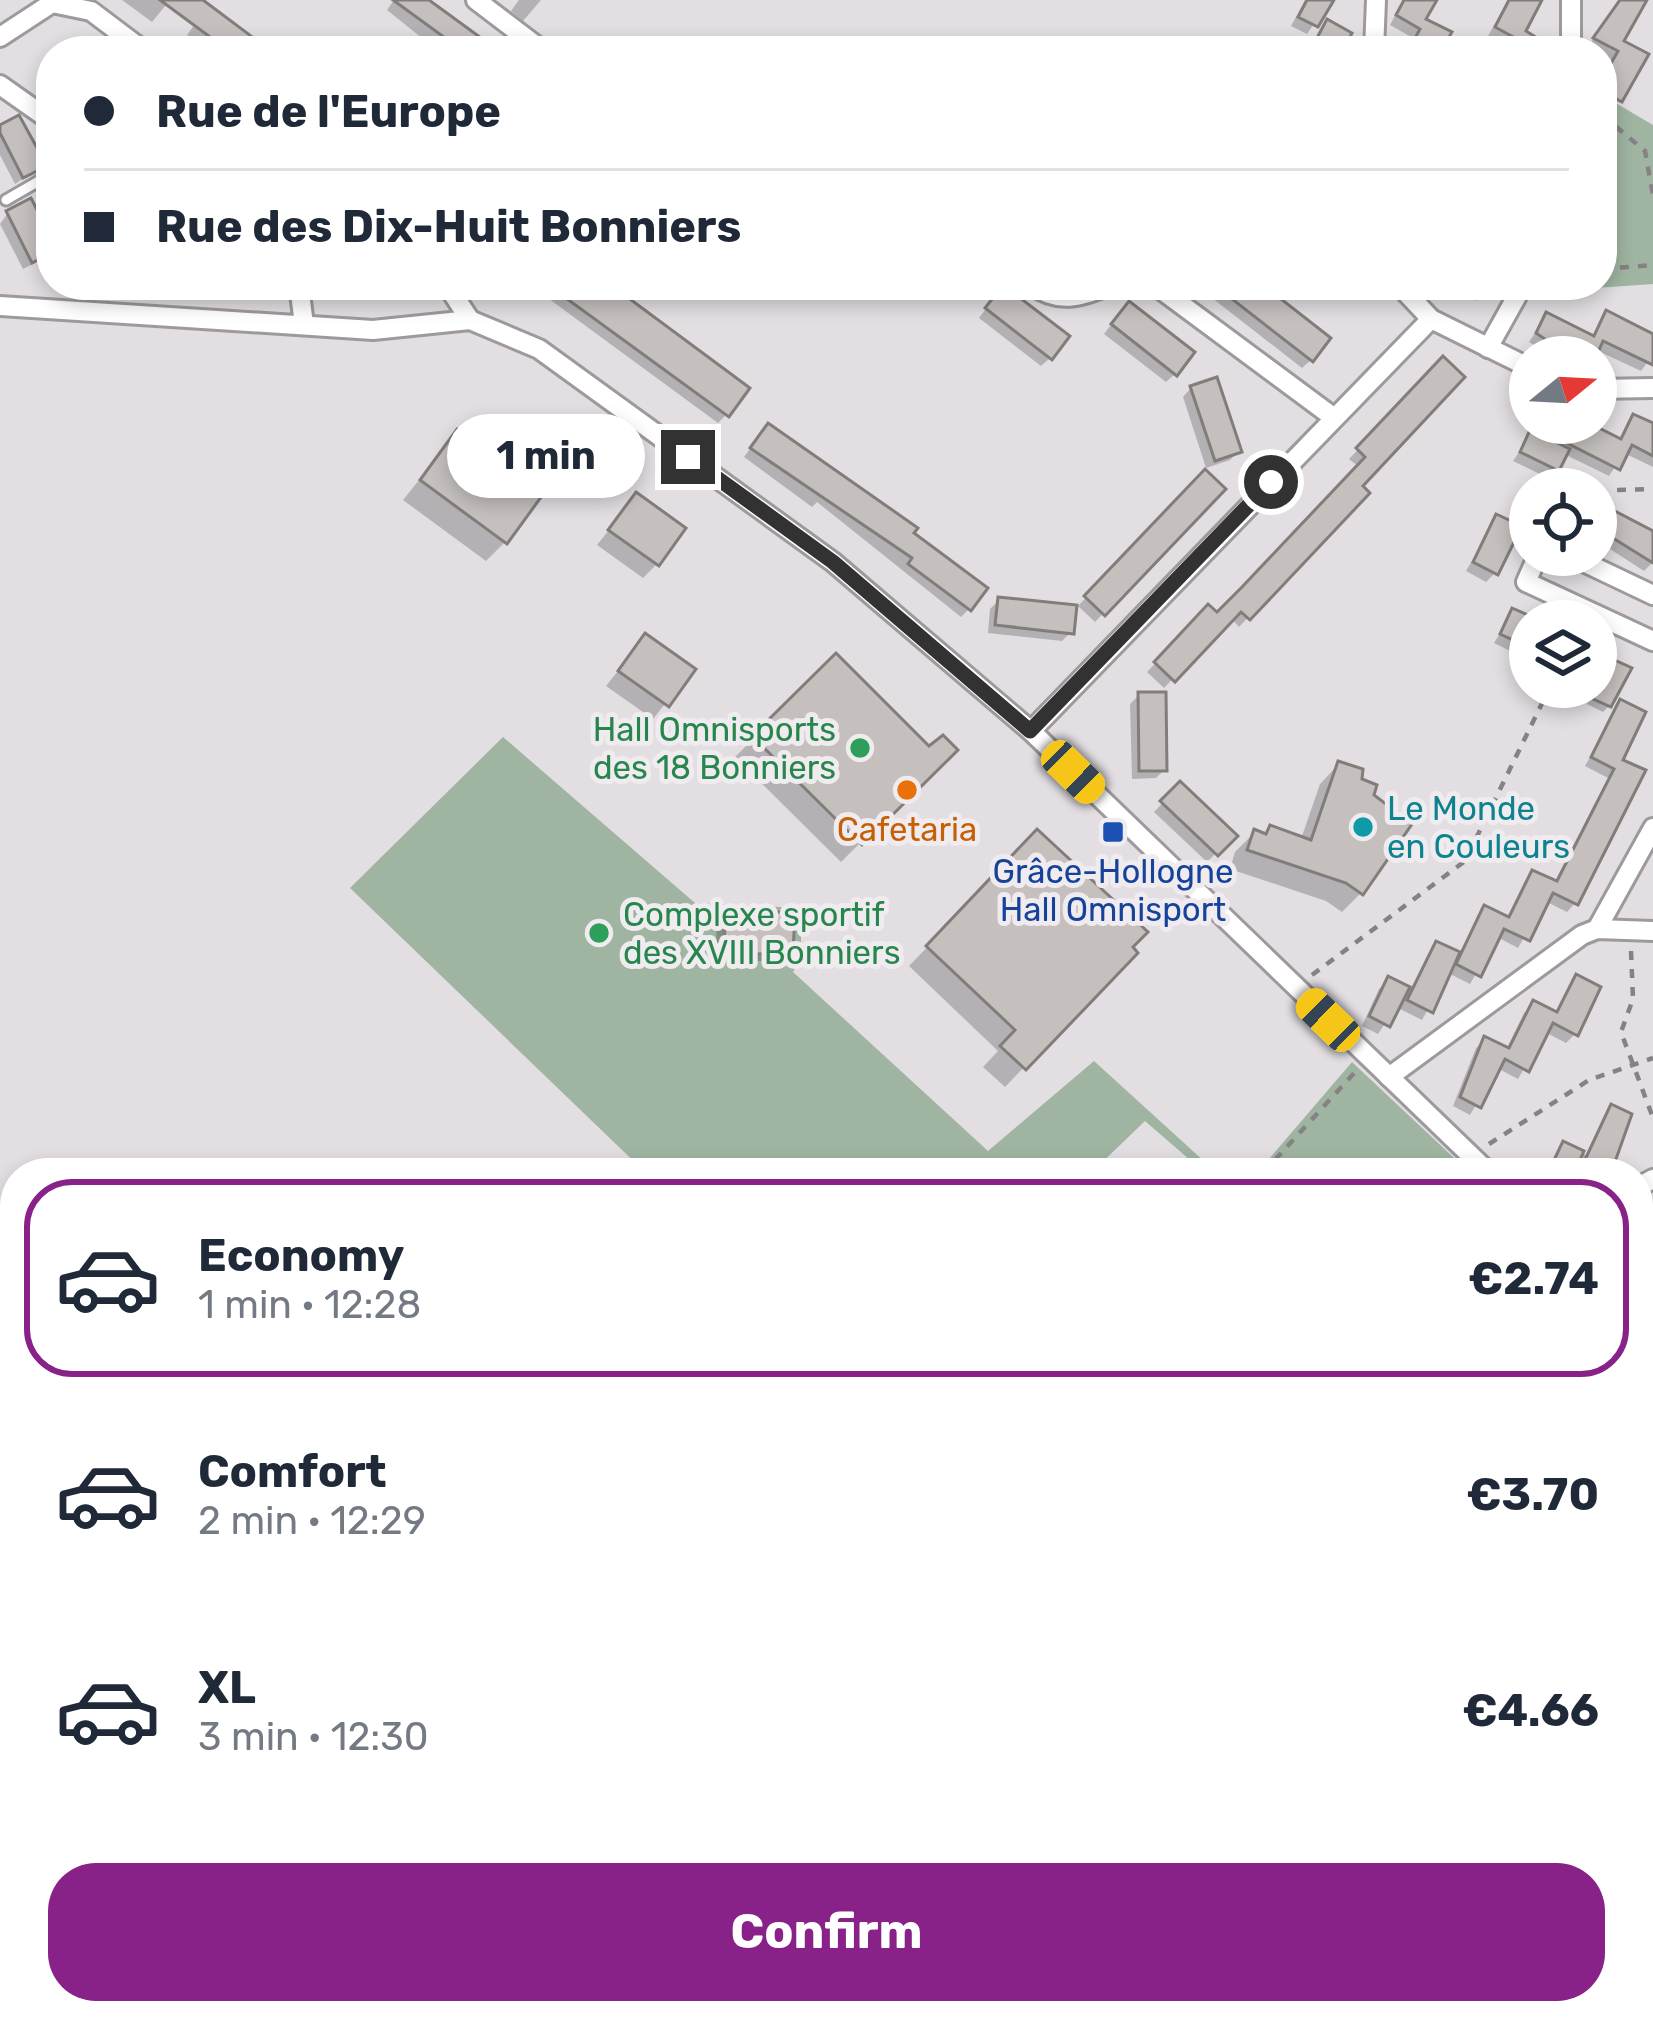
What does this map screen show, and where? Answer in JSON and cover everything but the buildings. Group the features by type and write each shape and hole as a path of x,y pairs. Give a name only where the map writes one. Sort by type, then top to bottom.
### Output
{"street":[{"path":"476,0 524,36"},
{"path":"1375,36 1376,0"},
{"path":"1570,36 1571,0"},
{"path":"0,37 52,2 91,11 124,36"},
{"path":"0,85 36,110"},
{"path":"301,300 304,325"},
{"path":"457,300 470,320"},
{"path":"1175,300 1333,417"},
{"path":"1412,300 1430,320 1509,358"},
{"path":"1489,348 1515,300"},
{"path":"0,306 374,330 470,320 539,349 833,562 1030,731 1471,1156"},
{"path":"1030,731 1430,320"},
{"path":"1617,389 1653,388"},
{"path":"1529,576 1526,582 1653,641"},
{"path":"1613,576 1653,595"},
{"path":"1389,1077 1526,973 1597,929 1653,828"},
{"path":"1597,929 1653,931"}],"lane":[{"path":"6,200 36,183"}],"path":[{"path":"1617,128 1649,155 1653,195"},
{"path":"1617,268 1653,265"},
{"path":"1617,490 1653,489"},
{"path":"1294,988 1466,861 1540,708"},
{"path":"1630,931 1633,999 1622,1032 1653,1118"},
{"path":"1277,1158 1368,1058"},
{"path":"1471,1156 1589,1080 1653,1058"}],"green space":[{"path":"1617,104 1653,125 1653,284 1617,286"},
{"name":"Complexe sportif des XVIII Bonniers","path":"503,737 695,903 801,908 801,959 793,972 988,1151 1094,1061 1201,1158 1188,1158 1145,1121 1107,1158 630,1158 350,888"},
{"path":"1352,1062 1454,1158 1270,1158"}],"place":[{"name":"Hall Omnisports des 18 Bonniers","path":"860,748"},
{"name":"Cafetaria","path":"907,790"},
{"name":"Le Monde en Couleurs","path":"1363,827"},
{"name":"Grâce-Hollogne Hall Omnisport","path":"1113,832"},
{"name":"Complexe sportif des XVIII Bonniers","path":"599,933"}],"route":[{"path":"688,457 833,562 1030,731 1271,482"}]}
